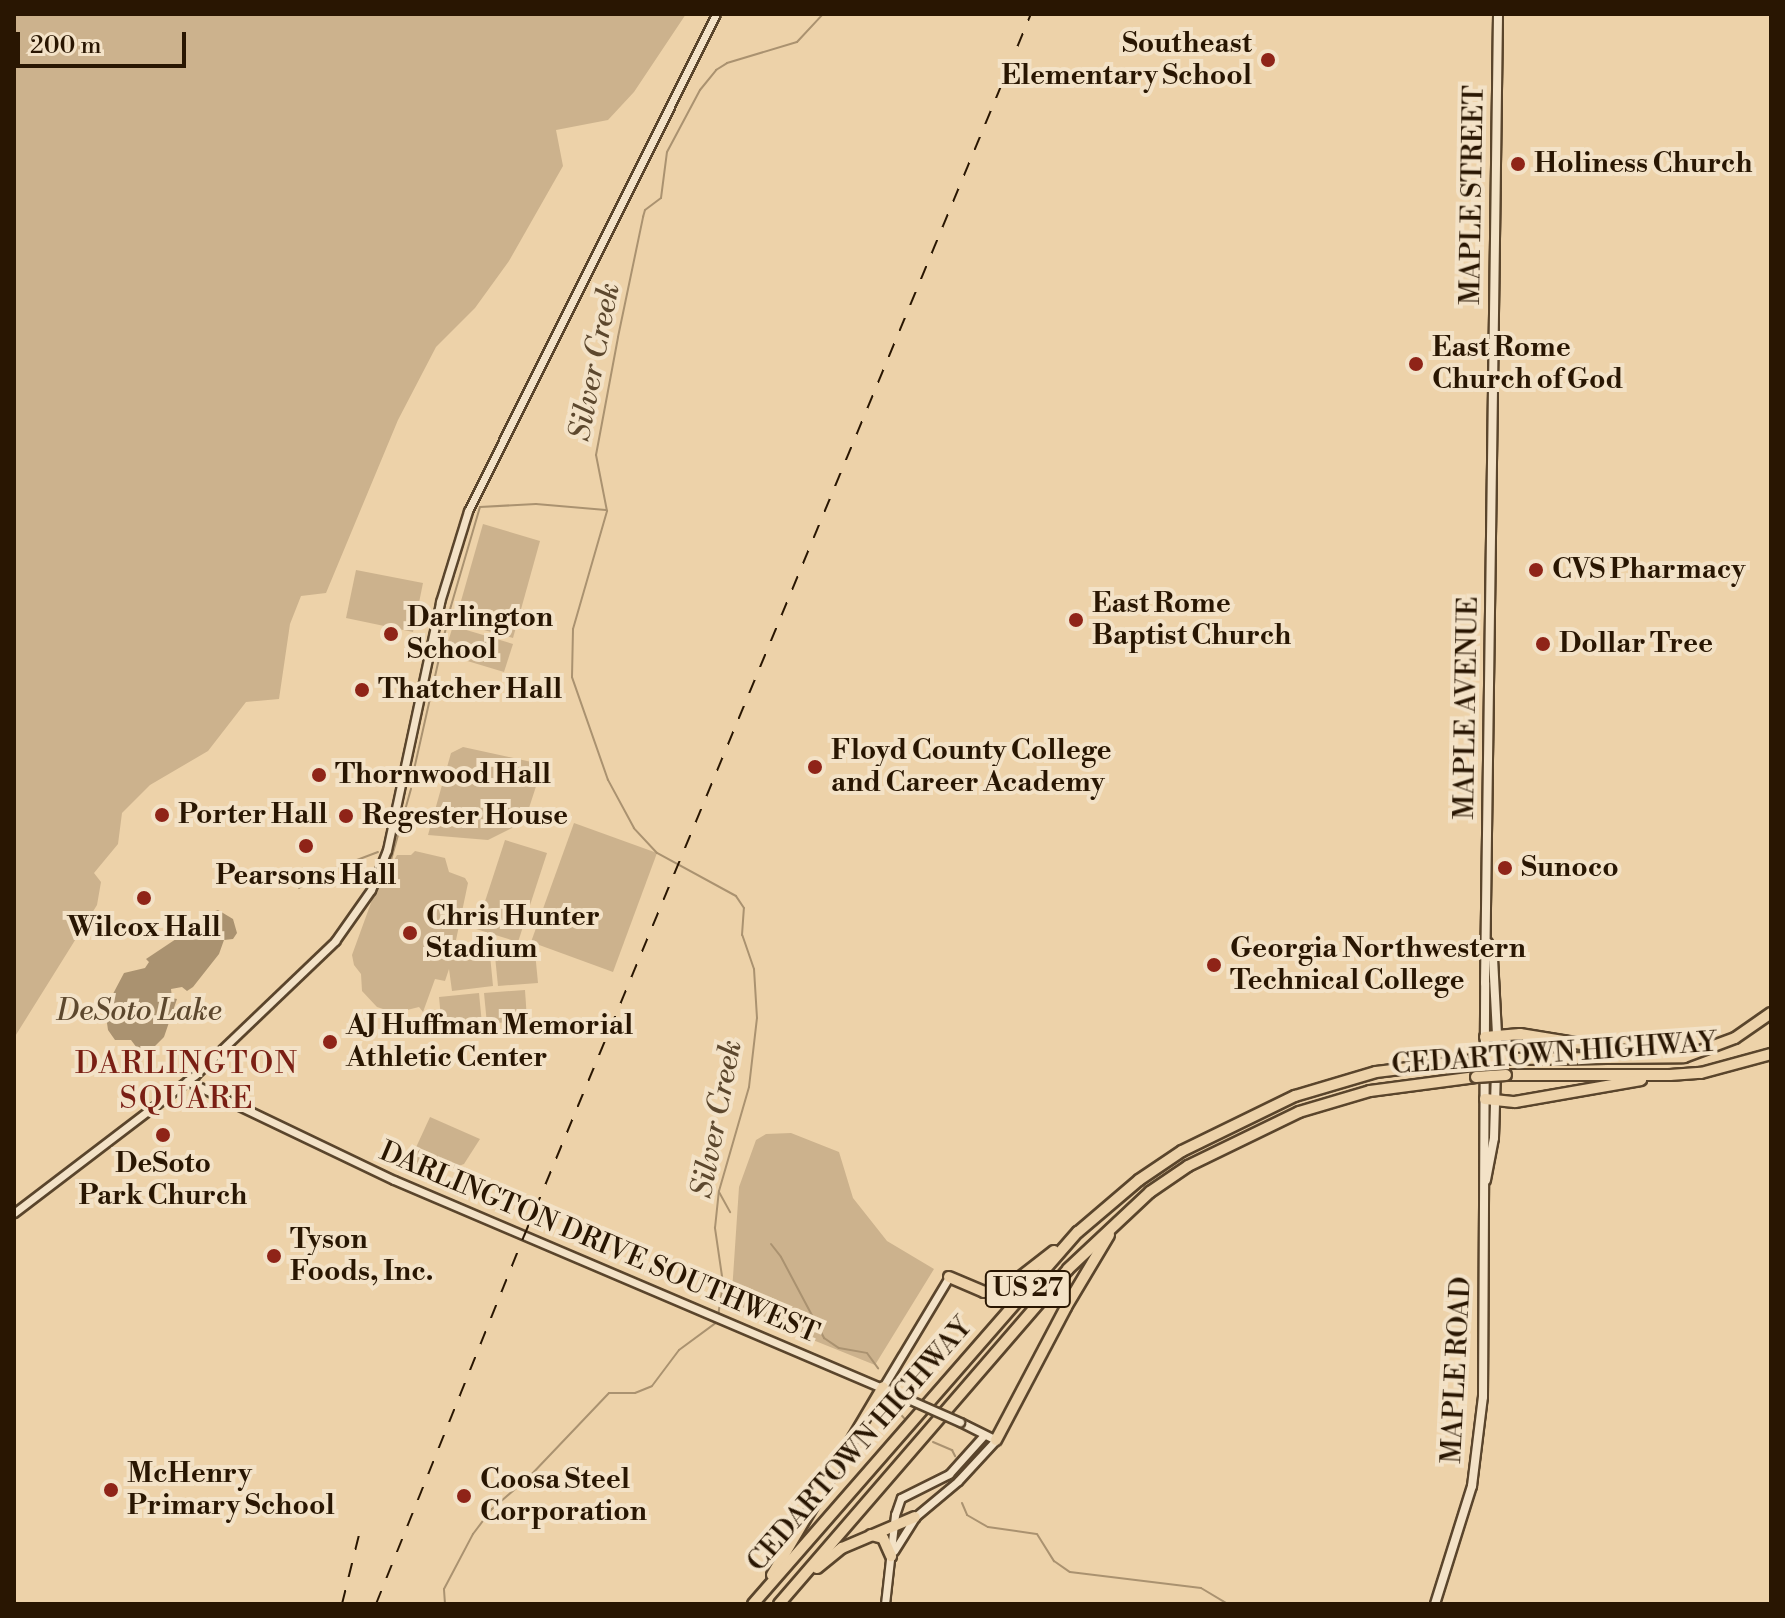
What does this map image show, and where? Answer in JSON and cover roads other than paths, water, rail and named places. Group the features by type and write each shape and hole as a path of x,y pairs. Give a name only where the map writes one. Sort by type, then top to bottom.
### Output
{"highway":[{"name":"CEDARTOWN HIGHWAY","path":"753,1604 1078,1232 1139,1180 1195,1144 1295,1096 1376,1072 1475,1060 1684,1057 1735,1038 1771,1013"},
{"path":"1485,1037 1520,1034 1644,1054 1684,1057"},
{"name":"CEDARTOWN HIGHWAY","path":"779,1604 1068,1269 1120,1219 1188,1166 1263,1127 1370,1091 1480,1074 1701,1073 1771,1054"},
{"path":"1490,1100 1515,1102 1670,1075"},
{"path":"996,1440 1066,1307 1120,1219"},
{"path":"949,1277 984,1292 1009,1286 1078,1232"},
{"path":"762,1594 883,1387"},
{"path":"799,1580 842,1548 915,1517"},
{"path":"869,1535 883,1538 891,1556"}],"main road":[{"name":"MAPLE STREET","path":"1490,473 1498,14"},
{"name":"MAPLE AVENUE","path":"1480,1074 1485,1037 1488,943 1490,473"},
{"name":"MAPLE AVENUE","path":"1488,943 1493,958 1496,1069"},
{"name":"MAPLE ROAD","path":"1435,1604 1472,1486 1479,1444 1486,1181 1490,1100 1496,1069"},
{"name":"MAPLE ROAD","path":"1480,1074 1490,1100"}],"street":[{"path":"14,1213 187,1081 316,961 371,890 387,850 440,602 468,511 716,14"},
{"name":"DARLINGTON DRIVE SOUTHWEST","path":"187,1081 394,1180 883,1387 996,1440"},
{"path":"883,1387 949,1277"},
{"path":"885,1604 893,1525 901,1498 949,1474 984,1435"},
{"path":"891,1556 915,1517 958,1481 996,1440"}],"water":[{"name":"DeSoto Lake","path":"218,910 233,919 237,933 233,939 224,940 219,954 193,987 187,991 182,987 171,989 172,998 177,999 164,1037 154,1047 140,1052 131,1040 115,1040 108,1030 105,1009 124,973 145,968 149,962 146,959 206,919 207,914"}],"waterway":[{"name":"Silver Creek","path":"718,1316 723,1283 715,1228 719,1191 749,1087 757,1018 754,969 742,935 744,908 736,896 657,853 634,828 608,780 572,677 573,629 607,511 596,455 618,337 643,217 645,210 661,198 667,152 700,90 716,70 727,63 797,42 822,15"},
{"path":"413,774 451,606 480,507 536,504 606,510"},
{"path":"391,860 411,789"},
{"path":"299,888 320,874 378,852"},
{"path":"719,1192 730,1212"},
{"path":"771,1244 824,1338 839,1348 867,1353 878,1368"},
{"name":"Silver Creek","path":"445,1604 444,1589 473,1534 492,1509 529,1477 609,1393 635,1393 652,1386 679,1350 717,1322"},
{"path":"894,1407 904,1418"},
{"path":"933,1442 952,1450 955,1456"},
{"path":"962,1503 967,1515 988,1527 1037,1534 1054,1561 1070,1572 1201,1588 1228,1604"}],"railway":[{"path":"376,1604 524,1236 1031,14"},
{"path":"342,1604 359,1535"}],"place":[{"name":"Southeast Elementary School","path":"1268,60"},
{"name":"Holiness Church","path":"1518,164"},
{"name":"East Rome Church of God","path":"1416,364"},
{"name":"CVS Pharmacy","path":"1536,570"},
{"name":"East Rome Baptist Church","path":"1076,620"},
{"name":"Darlington School","path":"391,634"},
{"name":"Dollar Tree","path":"1543,644"},
{"name":"Thatcher Hall","path":"362,690"},
{"name":"Floyd County College and Career Academy","path":"815,767"},
{"name":"Thornwood Hall","path":"319,775"},
{"name":"Porter Hall","path":"162,815"},
{"name":"Regester House","path":"346,816"},
{"name":"Pearsons Hall","path":"306,846"},
{"name":"Sunoco","path":"1505,868"},
{"name":"Wilcox Hall","path":"144,898"},
{"name":"Chris Hunter Stadium","path":"410,933"},
{"name":"Georgia Northwestern Technical College","path":"1214,965"},
{"name":"AJ Huffman Memorial Athletic Center","path":"330,1042"},
{"name":"DeSoto Park Church","path":"163,1135"},
{"name":"Tyson Foods, Inc.","path":"274,1256"},
{"name":"McHenry Primary School","path":"111,1490"},
{"name":"Coosa Steel Corporation","path":"464,1496"}],"district":[{"name":"DARLINGTON SQUARE","path":"187,1081"}]}
